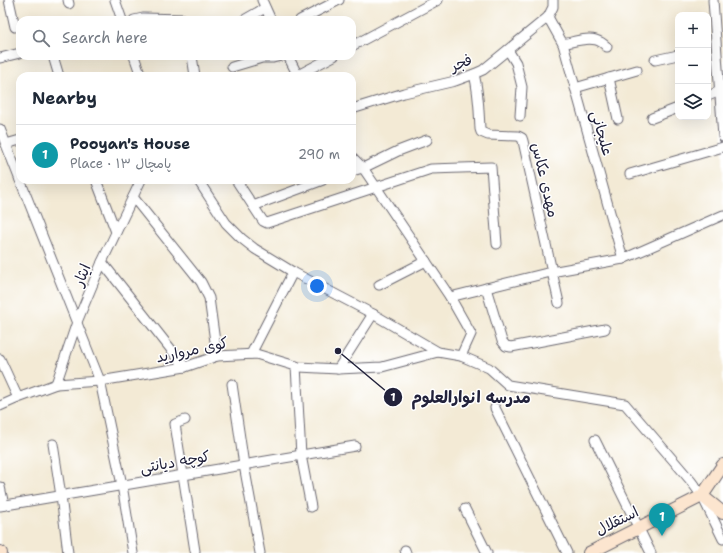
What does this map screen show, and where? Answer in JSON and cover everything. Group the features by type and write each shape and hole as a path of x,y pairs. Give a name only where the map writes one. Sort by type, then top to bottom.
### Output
{"main road":[{"path":"723,465 702,496 723,513"},
{"name":"استقلال","path":"589,553 702,496"}],"street":[{"path":"9,0 15,27"},
{"path":"114,0 120,16"},
{"path":"308,16 338,0"},
{"path":"356,44 438,0"},
{"path":"548,17 553,7 553,0"},
{"path":"713,0 712,48 720,91 723,137"},
{"path":"249,16 264,4 269,16"},
{"name":"علیجانی","path":"548,17 563,44 623,259"},
{"name":"فجر","path":"356,108 404,93 455,81 483,70 548,17"},
{"path":"563,44 592,39 607,47"},
{"path":"508,50 516,63 522,87 520,116"},
{"path":"0,58 16,54"},
{"path":"655,60 675,56"},
{"path":"54,60 58,72"},
{"path":"135,60 140,72"},
{"path":"193,60 194,72"},
{"path":"232,67 255,60"},
{"path":"290,60 295,72"},
{"path":"304,72 327,60"},
{"path":"575,88 637,70"},
{"name":"مهدی عکاس","path":"474,74 478,87 481,132 488,135 518,136 522,138 551,272 559,302"},
{"path":"609,78 618,119"},
{"path":"711,95 720,91"},
{"path":"652,118 675,109"},
{"path":"0,129 16,170"},
{"path":"356,170 427,140"},
{"path":"6,144 16,141"},
{"path":"630,174 723,147"},
{"path":"356,161 363,168 450,297 471,334 461,356"},
{"path":"238,184 252,206 263,221 267,223 431,169 491,167 497,244"},
{"path":"22,184 100,381 122,485 133,553"},
{"path":"98,184 116,232"},
{"name":"ایثار","path":"56,384 77,322 102,262 139,184"},
{"path":"201,184 226,223 255,249 293,272 372,314 438,352 461,356 488,368 508,385 625,404 702,496 723,539"},
{"path":"252,206 312,184"},
{"path":"133,197 205,289 208,298 217,356"},
{"path":"450,297 551,272 623,259 723,214"},
{"path":"379,285 426,261"},
{"path":"102,262 185,367"},
{"path":"251,354 293,272"},
{"path":"486,288 502,340 506,346 511,347 605,329"},
{"path":"338,369 372,314"},
{"name":"کوی مروارید","path":"0,406 56,384 100,381 185,367 217,356 256,354 296,366 338,369 382,367 438,352"},
{"path":"0,359 18,398"},
{"path":"296,366 301,455 311,507"},
{"path":"232,384 244,465 260,553"},
{"path":"495,408 566,553"},
{"path":"185,420 176,424 195,551"},
{"path":"595,440 651,553"},
{"path":"53,444 68,553"},
{"name":"کوچه دیانتی","path":"2,506 355,446"},
{"path":"0,486 2,506"},
{"path":"465,509 487,553"}],"place":[{"name":"مدرسه انوارالعلوم","path":"338,351"},
{"name":"Pooyan's House","path":"662,536"}]}
